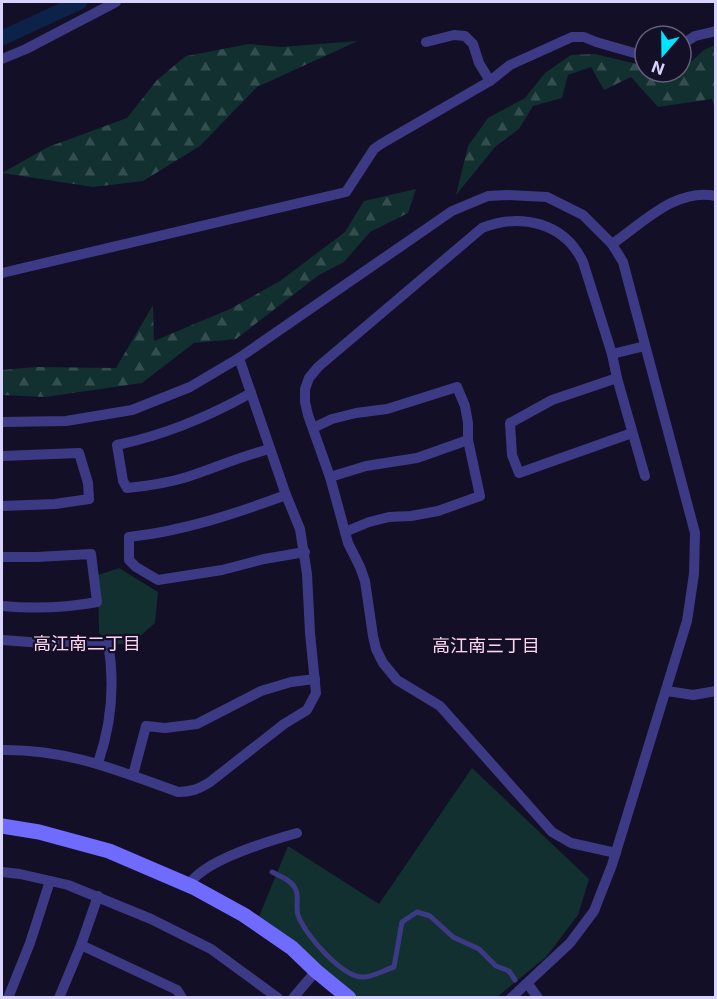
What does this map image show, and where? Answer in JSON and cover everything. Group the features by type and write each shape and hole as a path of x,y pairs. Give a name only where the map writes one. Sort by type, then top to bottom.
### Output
{"street":[{"path":"2,58 116,2"},
{"path":"693,37 716,32"},
{"path":"426,42 454,35 465,36 473,44 478,63 490,81"},
{"path":"2,273 346,192 374,149 490,81 510,65 572,37 584,37 633,53"},
{"path":"612,244 673,201 699,195 716,196"},
{"path":"2,423 66,421 132,410 190,387 239,358 452,211 488,196 547,197 583,215 612,244 622,262 695,533 694,574 687,621 667,691 616,853 594,911 570,943 511,998"},
{"path":"616,853 571,843 552,832 440,706 397,680 390,673 376,649 365,581 345,532 330,477 305,402 305,389 309,378 318,367 483,228 496,223 526,221 542,224 556,231 576,248 591,283 645,476"},
{"path":"612,354 645,346"},
{"path":"2,750 33,750 98,763 178,792 198,790 284,724 307,710 316,693 305,552 300,529 239,358"},
{"path":"617,378 552,400 510,423 512,455 519,473 632,433"},
{"path":"313,428 332,419 387,409 457,387 465,406 468,440 480,496 438,511 389,517 345,532"},
{"path":"251,393 198,420 148,439 117,446 123,481 128,488 164,483 192,476 248,454 270,449"},
{"path":"330,477 366,466 417,458 468,440"},
{"path":"2,456 79,453 88,483 89,499 55,504 2,506"},
{"path":"286,495 211,522 129,537 129,560 158,580 222,570 264,559 305,552"},
{"path":"2,557 36,558 91,554 97,602 54,607 2,606"},
{"path":"2,640 57,644 97,640 108,642 113,676 111,712 98,763"},
{"path":"133,775 146,726 165,728 197,724 261,691 291,682 315,680"},
{"path":"667,691 683,695 716,691"},
{"path":"2,826 39,832 109,851 189,885 250,918 292,948 349,998"},
{"path":"189,885 195,875 226,858 297,833"},
{"path":"2,872 50,881 98,896 193,939 232,963 278,998"},
{"path":"6,995 30,943 50,881"},
{"path":"73,998 60,995 98,896"},
{"path":"81,945 177,990 182,998"},
{"path":"293,998 316,971"},
{"path":"316,971 339,998"},
{"path":"528,984 538,998"}],"lane":[{"path":"272,872 287,880 295,888 298,915 311,936 328,956 354,976 366,977 394,967 402,922 417,912 430,916 453,938 479,950 495,966 509,971 515,980"}],"green space":[{"path":"358,41 257,87 200,146 143,181 93,187 2,173 48,147 127,118 157,80 186,56 249,44 281,47"},
{"path":"715,45 715,110 712,99 658,107 637,84 693,84 693,60 704,50"},
{"path":"595,54 633,63 633,79 631,77 604,90 591,67 568,75 562,98 533,106 519,129 495,147 456,195 468,146 488,118 525,98 545,73 571,55"},
{"path":"416,189 408,213 370,232 344,262 319,275 236,339 194,343 142,383 45,397 2,395 2,370 36,367 116,368 153,305 154,341 230,309 280,281 345,232 364,201"},
{"path":"119,568 158,592 155,623 131,644 114,644 99,633 98,575"},
{"path":"472,768 589,879 578,915 546,957 497,997 351,997 258,919 288,846 379,904"}],"waterway":[{"path":"2,38 80,2"}],"district":[{"name":"高江南二丁目","path":"87,644"},
{"name":"高江南三丁目","path":"486,646"}]}
